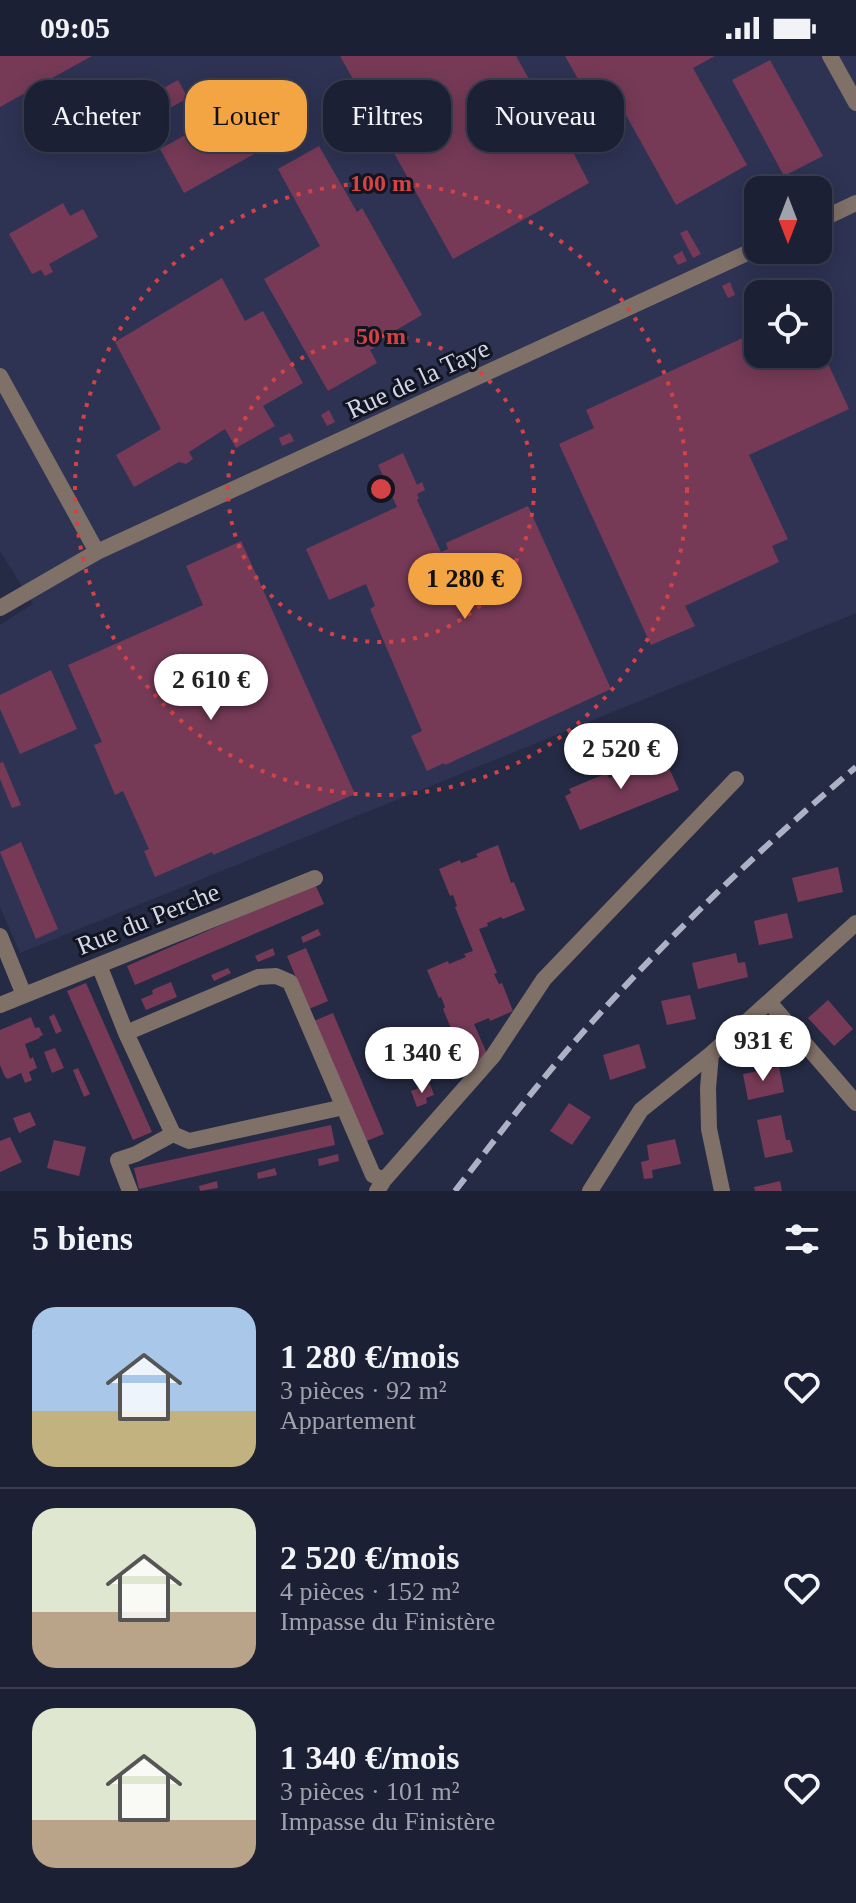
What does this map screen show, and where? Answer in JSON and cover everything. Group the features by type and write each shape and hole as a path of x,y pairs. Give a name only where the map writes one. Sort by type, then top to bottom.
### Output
{"street":[{"path":"830,56 856,103"},
{"path":"832,214 856,203"},
{"name":"Rue de la Taye","path":"0,608 97,552 744,254"},
{"path":"0,376 97,552"},
{"path":"126,1033 258,977 276,976 290,982 380,1186 493,1056 544,979 736,779"},
{"name":"Rue du Perche","path":"0,1005 315,878"},
{"path":"590,1191 641,1110 711,1054 856,923"},
{"path":"0,936 24,995"},
{"path":"99,965 126,1033 173,1134 189,1141 344,1107"},
{"path":"769,1002 856,1103"},
{"path":"711,1054 709,1129 722,1191"},
{"path":"130,1191 118,1160 173,1134"}],"shaded area":[{"path":"0,56 856,56 856,613 20,953 0,907 0,625 33,604 0,551"}],"building":[{"path":"0,56 92,56 49,80 24,80 24,94 0,107"},
{"path":"340,56 516,56 530,80 467,80 467,152 573,152 589,183 453,259 393,152 451,152 451,80 353,80"},
{"path":"565,56 715,56 693,68 747,165 676,205 624,112 624,80 579,80"},
{"path":"770,60 823,156 784,176 732,80"},
{"path":"178,80 185,100 169,108 169,85"},
{"path":"185,135 185,152 258,152 184,193 162,152 169,152 169,144"},
{"path":"319,146 357,212 362,208 422,315 379,340 381,344 370,350 377,363 328,391 264,279 320,246 278,169"},
{"path":"63,203 70,216 83,209 98,237 49,264 53,272 45,276 41,270 32,274 9,234"},
{"path":"687,230 701,254 693,258 680,233"},
{"path":"682,251 687,261 678,265 673,256"},
{"path":"222,278 245,321 263,311 303,383 263,406 275,426 236,448 225,429 189,452 193,459 186,464 179,462 134,487 116,455 161,429 115,342"},
{"path":"730,282 735,295 728,298 722,286"},
{"path":"744,337 744,368 830,368 849,409 749,455 788,539 772,546 779,562 685,606 695,626 651,645 559,444 594,428 586,410"},
{"path":"329,410 335,422 327,426 321,415"},
{"path":"290,433 294,441 282,446 279,438"},
{"path":"403,453 417,485 422,482 425,490 417,494 417,500 441,552 448,549 446,543 528,506 611,689 427,771 411,736 422,731 370,609 375,606 366,584 329,600 306,549 397,507 378,465"},
{"path":"241,541 355,794 155,877 144,851 149,849 123,791 115,795 94,745 102,742 68,665 203,605 186,566"},
{"path":"51,670 77,729 20,754 0,709 0,695"},
{"path":"656,752 658,757 663,755 679,790 580,830 565,796 571,793 569,789 607,773 609,778 620,773 618,768"},
{"path":"3,762 21,805 12,808 0,779 0,763"},
{"path":"21,842 58,929 36,939 0,852"},
{"path":"498,845 511,883 514,882 525,910 503,919 501,917 479,929 497,973 494,974 499,984 502,983 513,1011 474,1024 488,1056 466,1065 441,997 427,970 466,957 464,954 473,951 453,895 450,896 439,869 460,860 461,863 478,857 476,854"},
{"path":"838,867 843,892 798,902 792,878"},
{"path":"315,884 324,904 135,985 127,966"},
{"path":"787,913 793,938 759,945 754,921"},
{"path":"318,929 321,935 303,943 301,937"},
{"path":"273,948 275,955 258,962 255,956"},
{"path":"306,948 328,1001 309,1009 287,956"},
{"path":"736,953 738,963 745,962 748,977 698,989 692,963"},
{"path":"228,968 231,973 214,981 211,975"},
{"path":"171,982 177,997 146,1010 141,999"},
{"path":"86,983 152,1132 133,1140 67,991"},
{"path":"690,995 696,1019 667,1025 661,1001"},
{"path":"828,1000 853,1029 834,1046 808,1018"},
{"path":"333,1013 384,1134 364,1142 314,1021"},
{"path":"54,1014 62,1031 56,1034 49,1017"},
{"path":"31,1017 35,1028 39,1027 43,1035 25,1044 37,1068 29,1072 32,1080 25,1083 21,1073 8,1079 5,1077 0,1065 0,1030"},
{"path":"639,1044 646,1068 610,1080 603,1055"},
{"path":"55,1048 64,1068 52,1073 44,1052"},
{"path":"779,1067 784,1092 748,1100 743,1074"},
{"path":"78,1068 90,1094 84,1097 73,1070"},
{"path":"430,1084 434,1095 426,1098 427,1103 417,1107 411,1091"},
{"path":"569,1103 591,1117 572,1145 550,1131"},
{"path":"30,1112 36,1125 19,1133 13,1118"},
{"path":"781,1115 786,1140 790,1140 793,1152 765,1158 757,1120"},
{"path":"331,1125 335,1145 139,1189 134,1168"},
{"path":"10,1137 22,1162 0,1172 0,1141"},
{"path":"675,1139 681,1164 652,1170 653,1178 644,1179 641,1162 649,1160 647,1145"},
{"path":"54,1140 86,1147 79,1176 47,1168"},
{"path":"338,1154 339,1161 319,1166 318,1159"},
{"path":"275,1168 277,1175 258,1179 257,1173"},
{"path":"217,1181 218,1188 200,1191 199,1186"},
{"path":"780,1181 782,1191 755,1191 754,1187"}],"railway":[{"path":"455,1191 522,1104 624,987 720,890 856,767"}]}
